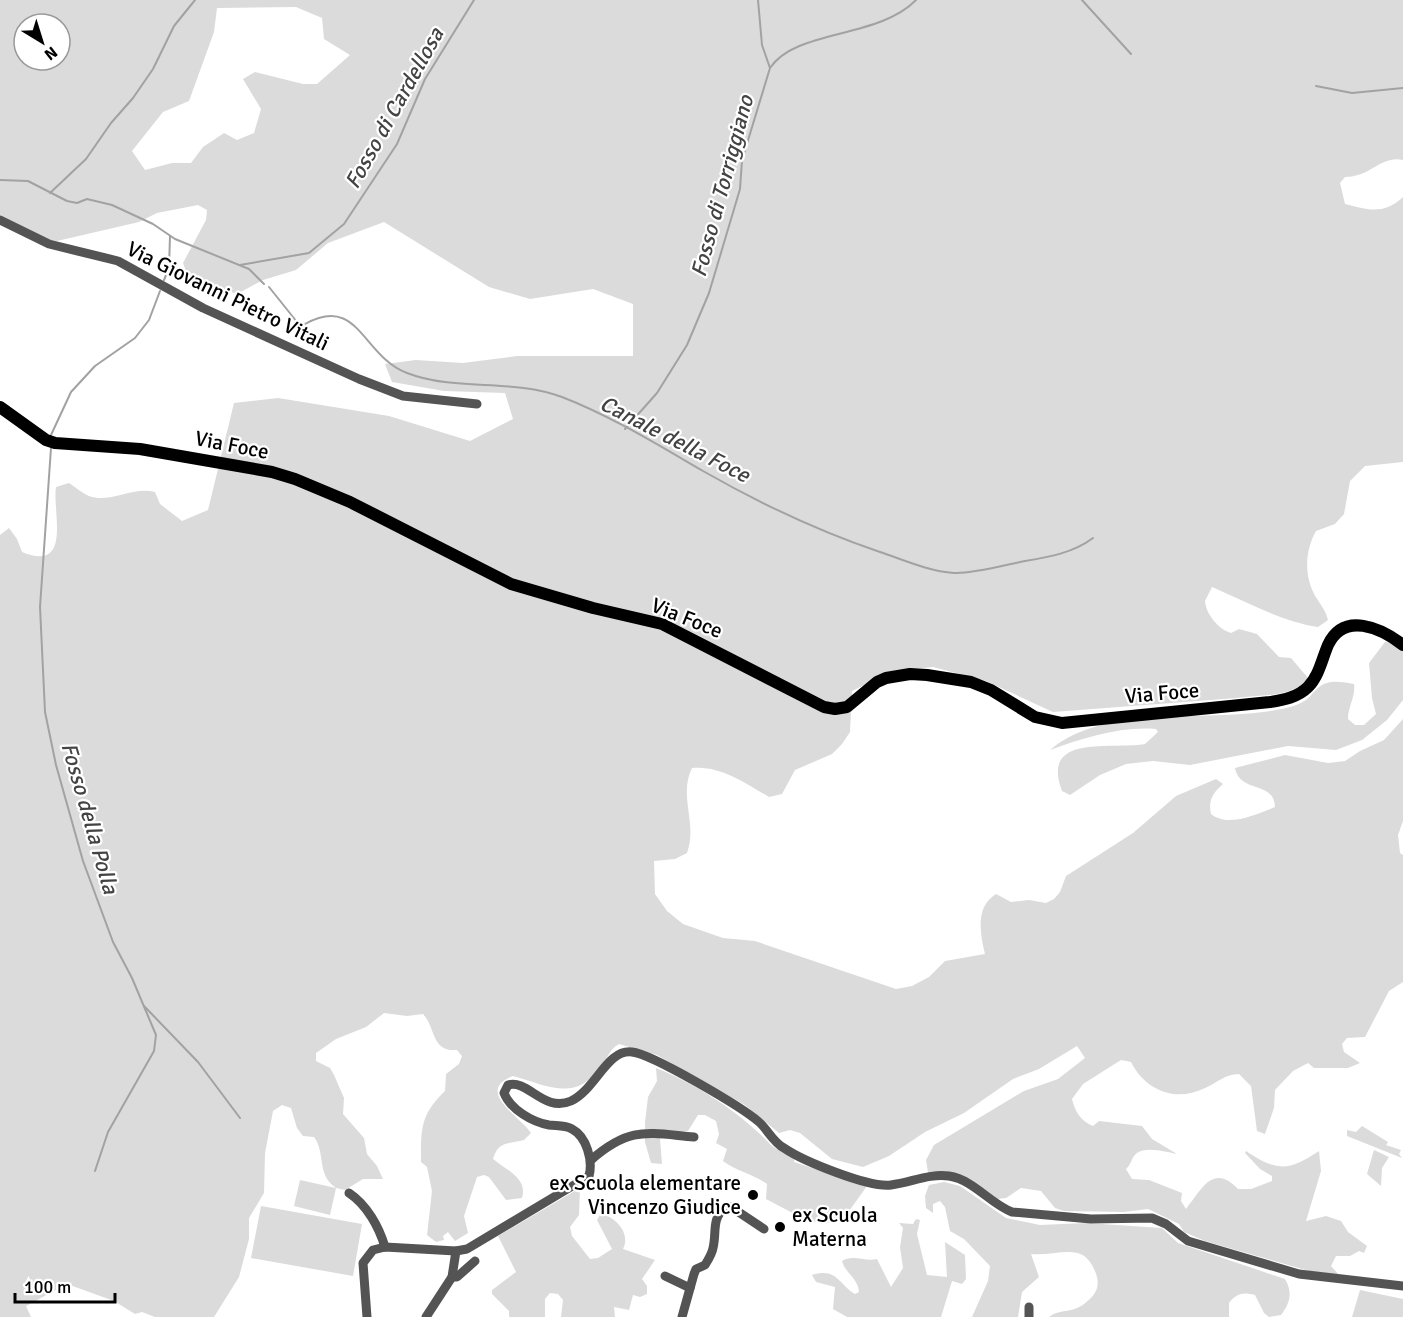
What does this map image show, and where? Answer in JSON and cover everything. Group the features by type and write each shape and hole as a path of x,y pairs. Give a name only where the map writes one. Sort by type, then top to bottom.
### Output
{"main road":[{"name":"Via Foce","path":"0,407 46,440 55,443 140,449 272,472 295,479 350,502 512,584 593,609 662,624 748,666 815,703 835,709 847,707 878,682 910,674 971,682 991,690 1035,717 1062,723 1270,702 1295,696 1310,686 1333,637 1341,630 1360,625 1382,630 1403,645"}],"street":[{"name":"Via Giovanni Pietro Vitali","path":"0,220 49,244 118,261 203,308 359,379 403,396 477,404"},
{"path":"367,1317 363,1263 369,1253 385,1247 456,1251 478,1245 589,1176 591,1160 576,1131 571,1127 540,1123 512,1106 504,1093 508,1085 519,1084 546,1101 567,1102 591,1088 615,1054 634,1052 661,1063 759,1122 783,1148 864,1182 890,1185 931,1176 949,1176 964,1181 1012,1212 1091,1219 1152,1218 1166,1224 1188,1241 1299,1274 1403,1286"},
{"path":"591,1160 618,1140 641,1133 694,1137"},
{"path":"349,1193 357,1198 380,1230 385,1247"},
{"path":"682,1317 696,1269 705,1265 712,1251 713,1228 725,1207 730,1207 764,1229"},
{"path":"426,1317 452,1277 456,1251"},
{"path":"452,1277 457,1278 475,1261"},
{"path":"665,1276 690,1288"}],"shaded area":[{"path":"0,0 1403,0 1403,160 1395,159 1382,163 1362,174 1345,177 1340,183 1345,204 1361,208 1382,209 1403,197 1403,462 1365,466 1350,481 1344,514 1335,524 1316,531 1313,537 1308,558 1309,580 1328,620 1318,627 1304,624 1264,610 1212,587 1205,601 1210,616 1217,625 1231,633 1239,629 1257,634 1279,657 1291,658 1308,678 1301,685 1285,693 1053,712 986,681 933,667 893,671 852,691 850,732 842,744 832,754 795,770 782,794 769,797 722,772 692,768 687,789 690,842 687,853 675,859 654,861 655,894 667,911 683,924 723,938 755,941 896,989 912,986 929,977 945,961 985,954 981,921 989,899 996,894 1011,902 1029,900 1046,903 1054,899 1060,892 1066,876 1133,833 1176,796 1216,779 1223,784 1212,797 1211,814 1226,820 1251,816 1275,807 1273,799 1269,793 1243,781 1235,768 1285,755 1328,763 1345,761 1384,740 1403,719 1403,821 1398,835 1400,853 1403,855 1403,982 1389,991 1365,1037 1347,1038 1342,1044 1344,1052 1360,1063 1348,1068 1314,1068 1308,1063 1293,1071 1275,1090 1274,1108 1265,1134 1257,1131 1251,1086 1239,1074 1225,1077 1194,1092 1172,1094 1144,1080 1131,1062 1121,1060 1083,1084 1072,1099 1079,1116 1085,1122 1093,1126 1099,1121 1142,1126 1152,1139 1177,1154 1157,1150 1141,1151 1135,1155 1126,1169 1132,1179 1149,1180 1182,1193 1181,1201 1186,1209 1203,1187 1215,1179 1222,1178 1238,1189 1251,1189 1272,1181 1272,1176 1260,1169 1245,1153 1246,1151 1266,1163 1283,1166 1309,1158 1319,1151 1321,1171 1306,1221 1326,1216 1341,1221 1348,1232 1367,1246 1364,1253 1359,1251 1350,1256 1336,1256 1331,1266 1339,1275 1330,1277 1205,1241 1184,1232 1179,1224 1148,1209 1124,1212 1064,1211 1055,1208 1041,1191 1021,1188 1006,1198 997,1199 956,1175 928,1172 926,1160 934,1145 1024,1091 1058,1079 1085,1058 1077,1046 1039,1069 1013,1079 964,1113 925,1132 889,1156 863,1167 832,1159 800,1133 790,1130 779,1133 745,1105 657,1055 619,1044 592,1077 571,1088 549,1087 513,1076 502,1082 498,1089 499,1096 503,1104 531,1133 524,1140 501,1146 493,1159 519,1180 523,1191 522,1198 506,1200 489,1177 484,1175 477,1177 464,1216 468,1233 455,1241 448,1232 443,1236 444,1240 436,1242 427,1235 432,1191 427,1167 421,1162 422,1131 426,1115 445,1091 446,1074 459,1064 462,1056 457,1050 449,1050 438,1043 423,1014 407,1016 384,1013 366,1027 336,1039 316,1053 316,1061 330,1068 334,1075 344,1098 343,1114 364,1138 367,1154 377,1166 383,1179 363,1179 345,1190 336,1188 323,1170 318,1143 314,1137 303,1136 297,1128 291,1108 282,1105 273,1111 265,1153 264,1193 249,1218 249,1239 239,1277 214,1317 155,1317 142,1312 135,1314 114,1301 67,1284 26,1306 31,1317 0,1317 0,535 9,528 22,552 38,556 48,554 54,547 57,536 56,487 69,483 86,495 97,498 138,491 155,492 160,504 182,521 208,510 234,403 278,398 389,416 470,441 513,419 505,393 444,391 392,382 385,364 416,360 463,363 517,356 633,356 633,304 593,289 530,299 489,287 384,222 328,243 296,270 263,280 237,294 188,277 183,263 206,220 207,210 198,205 157,213 139,222 57,241 48,240 0,216","holes":["296,7 322,18 324,39 350,55 317,84 303,84 255,72 243,79 261,109 254,133 237,140 224,133 203,147 191,163 172,163 145,170 132,151 163,112 189,101 214,32 217,8"]},
{"path":"1385,642 1394,643 1403,651 1403,700 1387,720 1362,740 1336,750 1288,746 1190,765 1153,761 1126,764 1100,775 1070,795 1062,791 1058,773 1061,760 1070,752 1098,746 1145,744 1158,732 1156,729 1116,731 1050,750 1073,735 1099,726 1158,717 1249,714 1288,708 1306,700 1323,684 1336,682 1354,684 1348,719 1355,725 1364,725 1376,714 1369,663"},
{"path":"656,1068 687,1083 733,1111 773,1147 795,1157 794,1162 867,1186 844,1218 824,1224 804,1219 766,1199 767,1184 723,1161 727,1149 716,1143 719,1134 716,1121 705,1115 698,1115 688,1131 663,1133 660,1139 662,1164 651,1163 645,1142 645,1122 648,1097 657,1081"},
{"path":"1362,1126 1388,1142 1386,1145 1401,1150 1399,1154 1402,1158 1347,1136 1347,1130 1356,1132"},
{"path":"1374,1150 1389,1157 1382,1168 1381,1186 1367,1174"},
{"path":"300,1180 336,1188 330,1215 294,1206"},
{"path":"944,1182 960,1186 1006,1218 1040,1225 1086,1223 1162,1228 1178,1243 1285,1279 1290,1293 1287,1307 1281,1315 1269,1317 1264,1313 1255,1295 1244,1294 1238,1295 1229,1303 1229,1317 1049,1317 1080,1307 1093,1296 1098,1286 1092,1265 1086,1258 1071,1252 1062,1252 1031,1254 1039,1277 1022,1292 1018,1317 972,1317 988,1281 990,1266 964,1239 950,1231 945,1207 940,1201 933,1204 933,1213 926,1208 925,1196 929,1185"},
{"path":"580,1188 579,1215 570,1227 572,1236 590,1259 598,1258 612,1249 597,1220 601,1213 612,1218 624,1232 623,1249 655,1260 642,1279 647,1286 647,1294 640,1297 633,1295 629,1310 614,1307 615,1317 561,1317 563,1300 558,1294 550,1293 545,1299 545,1317 509,1317 509,1311 492,1294 492,1290 516,1272 498,1236"},
{"path":"261,1206 362,1224 353,1276 251,1258"},
{"path":"916,1219 920,1220 917,1234 927,1275 947,1277 945,1242 965,1255 966,1279 962,1284 952,1281 941,1317 847,1317 833,1309 835,1287 816,1282 812,1275 827,1273 832,1275 855,1294 859,1292 858,1287 842,1261 850,1258 877,1259 891,1287 903,1268 900,1247 903,1228 899,1223 913,1224"},
{"path":"1360,1290 1403,1299 1403,1317 1352,1317"}],"waterway":[{"path":"50,193 86,159 111,123 133,98 153,69 174,26 195,0"},
{"name":"Fosso di Cardellosa","path":"240,265 309,253 344,224 397,144 425,79 474,0"},
{"name":"Fosso di Torriggiano","path":"625,429 657,393 687,345 709,293 740,189 742,160 770,68 762,45 758,0"},
{"path":"770,68 782,55 798,46 881,22 900,13 916,0"},
{"path":"1082,0 1131,54"},
{"path":"1316,86 1352,93 1403,88"},
{"name":"Canale della Foce","path":"0,180 28,181 67,201 77,203 87,199 112,205 153,224 175,239 249,269 264,284"},
{"name":"Fosso della Polla","path":"164,280 169,268 170,236"},
{"name":"Canale della Foce","path":"269,287 297,322 305,324 323,317 337,317 349,322 392,365 407,373 445,382 524,388 562,397 616,422 724,483 789,516 857,544 925,568 954,573 980,571 1061,554 1093,538"},
{"name":"Fosso della Polla","path":"51,435 71,392 95,366 135,338 149,320 160,291"},
{"name":"Fosso della Polla","path":"51,448 40,607 45,712 56,765 83,861 113,942 132,978 156,1035 154,1051 108,1132 95,1171"},
{"path":"144,1006 198,1062 240,1118"}],"place":[{"name":"ex Scuola elementare Vincenzo Giudice","path":"753,1195"},
{"name":"ex Scuola Materna","path":"780,1227"}]}
